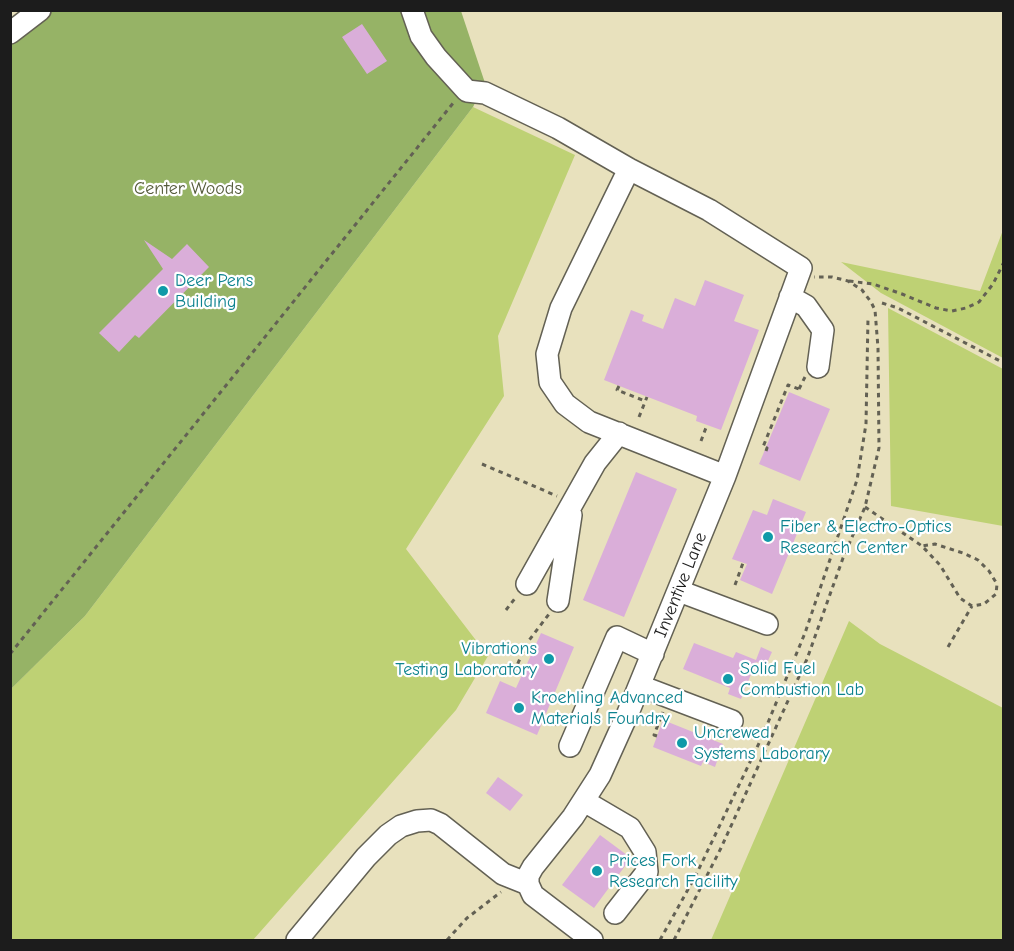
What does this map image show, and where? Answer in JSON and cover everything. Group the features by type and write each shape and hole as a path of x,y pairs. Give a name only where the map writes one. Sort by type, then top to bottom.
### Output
{"street":[{"path":"10,33 40,10"},
{"path":"412,10 421,36 436,57 467,91 485,93 558,128 628,169 709,210 801,268"},
{"path":"628,169 561,308 547,354 550,382 565,405 589,422 725,476"},
{"name":"Inventive Lane","path":"528,884 528,876 533,867 584,801 600,775 640,686 725,476 801,268"},
{"path":"790,297 806,306 823,330 812,371"},
{"path":"527,584 595,463 619,433"},
{"path":"558,601 573,502"},
{"path":"679,591 767,624"},
{"path":"570,746 617,637 653,654"},
{"path":"640,686 732,721"},
{"path":"584,801 630,828 645,852 647,872 615,913"},
{"path":"297,940 366,857 388,835 401,826 431,820 440,824 503,874 528,884 533,895 592,940"}],"path":[{"path":"10,654 446,111 467,91"},
{"path":"801,268 816,279 832,277 873,284 936,308 952,311 979,302 993,284 1004,262"},
{"path":"674,940 767,750 807,659 843,558 865,507 879,448 876,319 871,302 862,290 848,281"},
{"path":"882,303 898,308 1004,363"},
{"path":"660,940 696,875 762,737 805,633 857,480 866,423 868,318"},
{"path":"766,451 767,448 763,447 788,385 799,389 812,371"},
{"path":"619,386 617,390 646,399 639,417"},
{"path":"701,441 707,425"},
{"path":"482,464 573,502"},
{"path":"865,507 922,546 940,565 960,597 972,606 984,604 996,594 997,584 978,560 935,544 922,546"},
{"path":"735,585 743,563"},
{"path":"514,672 528,643 558,601"},
{"path":"948,647 972,606"},
{"path":"657,736 654,735 666,705"},
{"path":"544,720 560,726"},
{"path":"447,940 467,918 499,894 508,888 528,884"}],"green space":[{"name":"Center Woods","path":"48,11 461,11 485,83 473,107 85,616 11,689 11,40"},
{"path":"473,107 575,155 498,336 504,396 406,549 488,656 456,710 253,940 11,940 11,689 85,616"},
{"path":"1003,230 1003,358 881,293 841,262 980,291"},
{"path":"888,308 1003,369 1003,526 891,506"},
{"path":"849,621 880,644 1003,708 1003,940 711,940"}],"building":[{"path":"362,24 387,61 367,74 342,37"},
{"name":"Deer Pens Building","path":"144,240 172,259 187,244 209,267 139,338 135,335 119,352 99,333 163,269"},
{"path":"705,280 744,295 734,321 759,330 721,430 696,421 697,416 604,380 631,310 644,315 642,321 663,329 675,298 695,306"},
{"path":"789,392 830,409 800,481 759,464"},
{"path":"636,472 677,489 624,617 583,600"},
{"name":"Fiber & Electro-Optics Research Center","path":"773,499 806,512 772,594 740,580 747,564 732,559 753,510 767,515"},
{"path":"541,633 574,647 537,735 486,713 500,681 516,688"},
{"name":"Solid Fuel Combustion Lab","path":"694,643 733,658 736,652 756,660 761,647 772,652 766,665 756,662 741,699 728,694 730,688 683,669"},
{"name":"Uncrewed Systems Laborary","path":"663,720 723,744 715,767 703,762 701,766 653,747"},
{"path":"498,777 523,795 510,811 486,793"},
{"name":"Prices Fork Research Facility","path":"600,835 631,858 594,908 562,885"}],"place":[{"name":"Deer Pens Building","path":"163,291"},
{"name":"Fiber & Electro-Optics Research Center","path":"768,537"},
{"name":"Vibrations Testing Laboratory","path":"549,659"},
{"name":"Solid Fuel Combustion Lab","path":"728,679"},
{"name":"Kroehling Advanced Materials Foundry","path":"519,708"},
{"name":"Uncrewed Systems Laborary","path":"682,743"},
{"name":"Prices Fork Research Facility","path":"597,871"}]}
